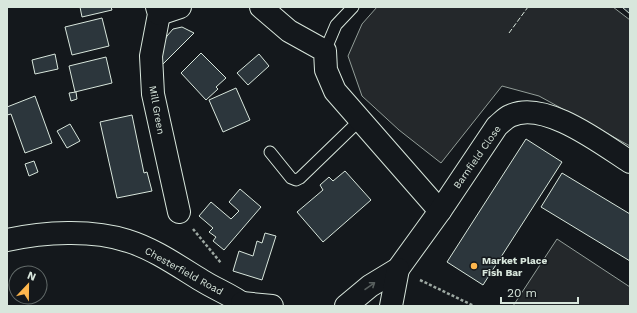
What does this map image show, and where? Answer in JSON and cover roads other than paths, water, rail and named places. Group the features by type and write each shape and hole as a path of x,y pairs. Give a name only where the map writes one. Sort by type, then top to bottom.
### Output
{"main road":[{"path":"158,10 180,7"},
{"path":"261,7 289,31 325,51 326,70 335,91 440,211"},
{"name":"Mill Green","path":"158,10 151,56 152,94 179,212"},
{"name":"Barnfield Close","path":"346,306 370,286 398,269 440,211 497,126 510,116 528,112 549,116 574,126 630,162"},
{"name":"Chesterfield Road","path":"9,235 100,235 128,241 155,253 244,304 272,306"},
{"name":"Barnfield Close","path":"391,306 398,269"}],"lane":[{"path":"325,51 336,25 353,7"},
{"path":"270,152 291,178 296,180 300,178 360,120"}],"place":[{"name":"Market Place Fish Bar","path":"474,266"}]}
